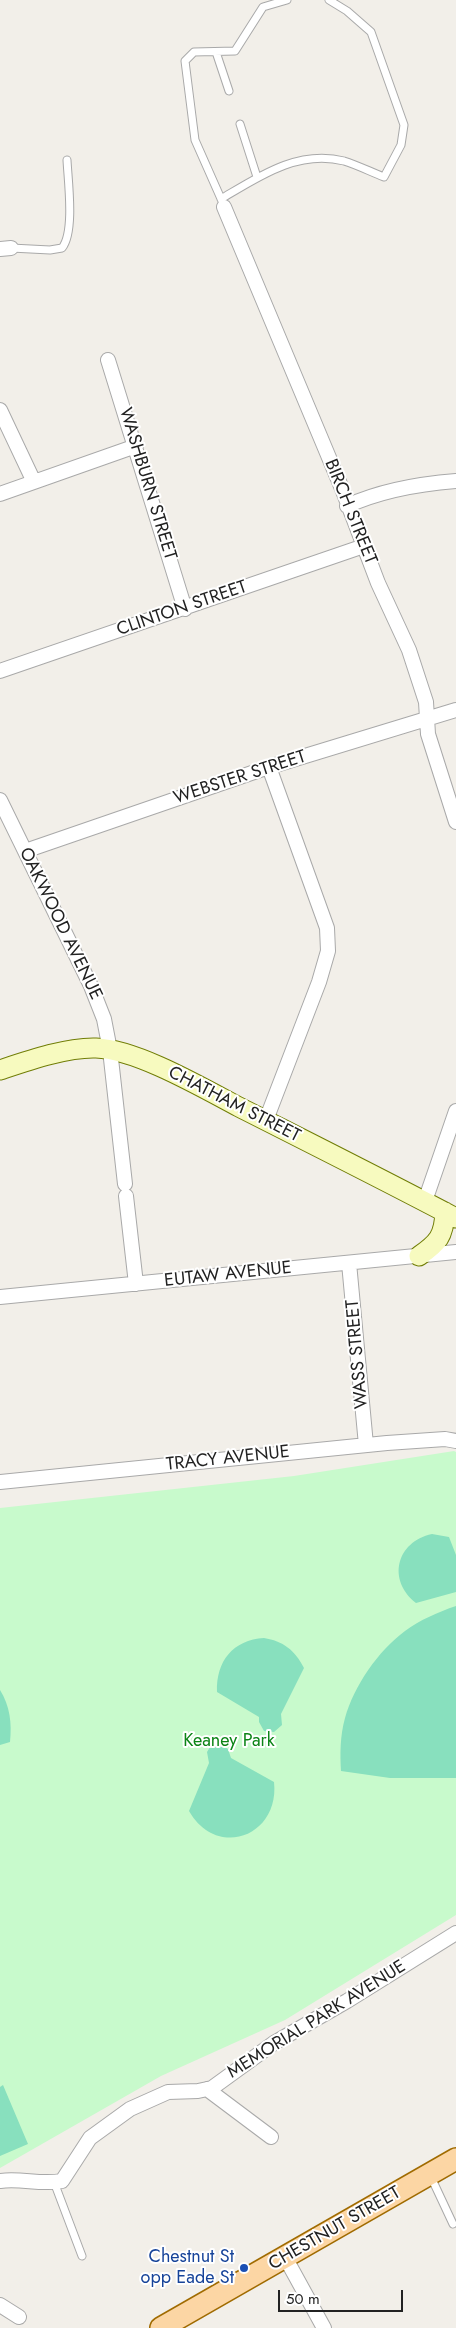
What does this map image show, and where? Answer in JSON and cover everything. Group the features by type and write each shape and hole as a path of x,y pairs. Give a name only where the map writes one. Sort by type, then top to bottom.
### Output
{"main road":[{"name":"CHATHAM STREET","path":"0,1070 26,1061 69,1051 96,1048 129,1055 182,1077 451,1215"},
{"path":"419,1256 435,1244 451,1215"},
{"name":"CHESTNUT STREET","path":"161,2328 456,2159"}],"street":[{"name":"BIRCH STREET","path":"223,203 364,546 409,650 426,702 428,734 456,822"},
{"name":"WASHBURN STREET","path":"108,360 185,609"},
{"path":"0,410 34,482"},
{"path":"0,494 136,446"},
{"path":"348,506 365,498 411,485 456,481"},
{"name":"CLINTON STREET","path":"0,671 364,546"},
{"name":"WEBSTER STREET","path":"25,851 269,767 456,710"},
{"path":"266,1120 319,982 328,951 324,921 269,767"},
{"name":"OAKWOOD AVENUE","path":"0,800 100,1005 107,1027 136,1284"},
{"path":"425,1202 456,1111"},
{"name":"EUTAW AVENUE","path":"0,1297 456,1252"},
{"name":"WASS STREET","path":"349,1263 366,1445"},
{"name":"TRACY AVENUE","path":"0,1482 366,1445 456,1441"},
{"name":"MEMORIAL PARK AVENUE","path":"54,2182 62,2181 90,2138 130,2109 168,2092 198,2091 212,2088 274,2043 347,2001 456,1933"},
{"path":"207,2089 271,2137"},
{"path":"0,2182 15,2179 46,2184 54,2182"},
{"path":"285,2257 324,2328"},
{"path":"0,2305 19,2317"}],"lane":[{"path":"287,0 263,7 235,50 194,52 185,61 195,140 223,203 257,177 297,160 319,158 343,161 384,177 402,145 404,125 371,32 347,11 329,0"},
{"path":"216,52 229,91"},
{"path":"240,124 257,177"},
{"path":"5,248 50,250 62,248 66,242 68,225 67,160"},
{"path":"430,2174 453,2224"},
{"path":"54,2182 82,2256"}],"green space":[{"name":"Keaney Park","path":"456,1452 456,1915 285,2020 161,2076 0,2168 0,1508 294,1476"},
{"path":"432,1534 449,1537 456,1555 456,1592 416,1603 401,1584 400,1563 403,1553 410,1545 420,1538"},
{"path":"456,1606 456,1778 390,1778 341,1771 342,1731 345,1718 354,1694 368,1670 395,1639 405,1631 429,1617"},
{"path":"264,1638 277,1641 288,1647 297,1656 304,1668 281,1714 282,1725 274,1732 264,1731 259,1722 259,1717 217,1692 217,1681 220,1671 223,1662 229,1654 243,1643"},
{"path":"0,1690 8,1708 11,1728 10,1742 0,1745"},
{"path":"220,1744 228,1749 231,1758 274,1782 273,1801 267,1816 257,1828 244,1835 230,1838 215,1835 201,1826 189,1811 209,1763 207,1752 210,1747"},
{"path":"3,2085 28,2144 0,2156 0,2087"}],"place":[{"name":"Chestnut St opp Eade St","path":"244,2268"}]}
